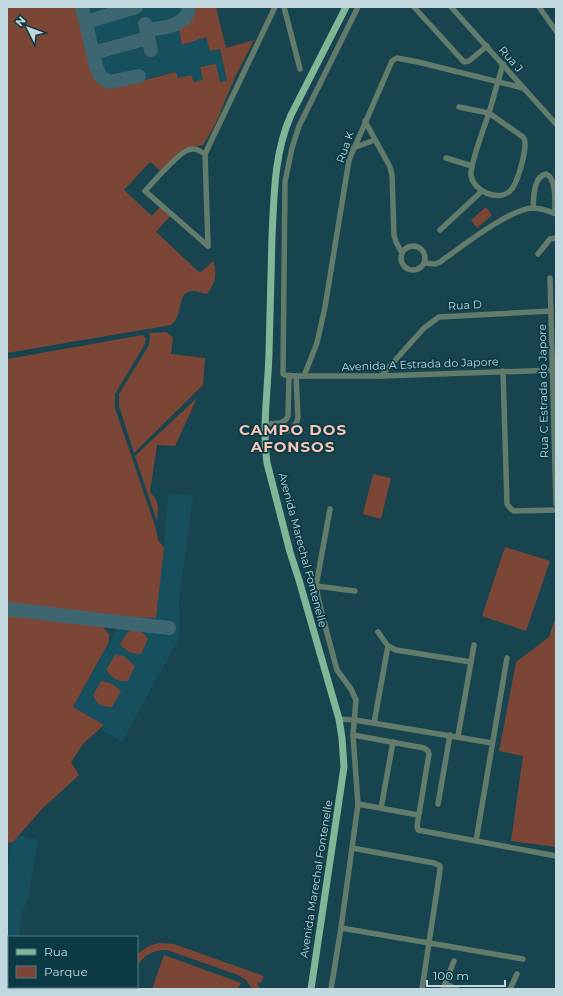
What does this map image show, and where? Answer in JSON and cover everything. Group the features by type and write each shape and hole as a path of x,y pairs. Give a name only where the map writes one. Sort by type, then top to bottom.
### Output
{"main road":[{"name":"Avenida Marechal Fontenelle","path":"311,989 344,767 342,738 338,719 290,552 268,463 265,424 269,355 274,193 280,151 284,132 291,115 346,7"}],"street":[{"path":"205,154 197,149 188,150 177,158 145,191 208,246 205,154 275,7"},
{"path":"284,7 300,69"},
{"path":"287,420 287,376 282,372 285,182 288,164 299,126 358,7"},
{"path":"414,7 464,62 469,61 487,46"},
{"name":"Rua J","path":"451,7 556,124"},
{"path":"539,7 556,31"},
{"name":"Rua K","path":"304,376 317,343 325,307 349,160 389,65 394,59 397,58 523,88"},
{"path":"459,107 489,113 522,137 525,142 526,147 515,186 506,194 501,195 482,191 471,175 472,166 489,113 503,64"},
{"path":"365,121 390,166 392,175 394,235 402,253"},
{"path":"353,148 375,140"},
{"path":"446,158 472,166"},
{"path":"424,263 435,264 440,262 511,215 533,208 556,213 552,181 550,176 546,174 541,176 536,183 533,208"},
{"path":"440,230 482,191"},
{"path":"538,254 550,239 556,238"},
{"path":"417,247 424,253 424,263 421,268 409,270 404,267 401,262 402,253 407,248 417,247"},
{"name":"Rua C Estrada do Japore","path":"550,278 554,370 556,504"},
{"name":"Rua D","path":"381,376 424,328 438,317 551,311"},
{"name":"Avenida A Estrada do Japore","path":"287,376 381,376 554,370"},
{"path":"503,371 507,504 514,511 556,510"},
{"path":"266,433 287,432 295,426 298,417 296,376"},
{"path":"288,393 297,393"},
{"path":"265,424 284,422 287,420"},
{"path":"287,420 295,426"},
{"path":"330,510 316,586 337,670 351,688 356,700 353,735 358,804 332,989"},
{"path":"316,586 355,591"},
{"path":"378,632 388,646 396,650 471,662"},
{"path":"458,736 474,645"},
{"path":"374,724 388,646"},
{"path":"476,841 507,658"},
{"path":"338,719 355,720 458,736 492,743"},
{"path":"353,735 424,748 428,751 429,754 418,815 417,828 420,831 556,856"},
{"path":"438,804 450,735"},
{"path":"380,808 393,742"},
{"path":"358,804 418,815"},
{"path":"352,848 434,863 440,866 430,944 422,989"},
{"path":"341,928 523,959"},
{"path":"454,961 444,987 457,989"},
{"path":"510,989 517,974"}],"shaded area":[{"path":"78,7 194,7 193,16 179,29 183,45 207,37 220,49 227,81 220,82 216,64 203,81 194,83 191,75 178,78 176,72 117,85 106,85 100,81 94,73"},
{"path":"168,493 193,495 179,602 180,636 122,742 102,730 104,725 73,707 124,617 156,618 164,548"},
{"path":"18,835 38,840 28,899 22,913 19,936 8,936 8,988 12,988 7,989 7,876 12,843"}],"green space":[{"path":"7,7 78,7 94,73 101,82 108,85 131,83 176,72 178,78 191,75 194,82 203,80 200,67 216,64 220,82 227,81 220,49 210,51 206,37 182,45 179,29 190,20 194,7 216,7 226,48 254,40 235,77 215,125 203,145 184,149 162,172 150,162 124,190 152,216 160,207 170,216 156,232 200,273 213,261 215,265 215,278 210,290 207,294 194,291 188,292 184,295 178,315 171,325 7,353"},
{"path":"486,207 492,215 477,228 471,220"},
{"path":"166,332 173,337 171,354 205,358 203,385 134,453 119,406 119,394 149,345 149,333"},
{"path":"143,335 146,339 145,344 115,394 115,408 156,529 158,540 164,548 156,618 124,617 7,603 7,359"},
{"path":"197,398 175,446 157,445 150,492 157,503 157,521 135,456"},
{"path":"373,474 391,478 381,519 363,514"},
{"path":"505,547 550,561 526,631 482,616"},
{"path":"7,615 102,626 109,634 109,642 73,707 104,725 83,744 71,762 79,775 41,810 12,843 7,842"},
{"path":"556,616 556,847 511,841 523,756 499,751 516,662 549,637"},
{"path":"134,629 143,633 148,639 141,654 129,652 120,644 128,632"},
{"path":"115,655 124,656 135,666 128,681 115,679 106,670"},
{"path":"101,681 112,684 121,692 112,707 100,705 93,695"},
{"path":"159,943 174,944 264,976 261,983 257,982 260,989 252,989 246,980 238,975 167,950 153,952 145,956 138,965 138,953 149,946"},
{"path":"164,955 241,983 238,989 152,989"}],"taxiway":[{"path":"82,7 96,66 100,76 109,82 139,76"},
{"path":"86,22 136,7"},
{"path":"145,24 148,28 152,29 164,28 181,22 188,13 189,7"},
{"path":"146,29 151,50"},
{"path":"93,53 148,38"},
{"path":"7,609 169,628"}],"district":[{"name":"CAMPO DOS AFONSOS","path":"293,438"}]}
